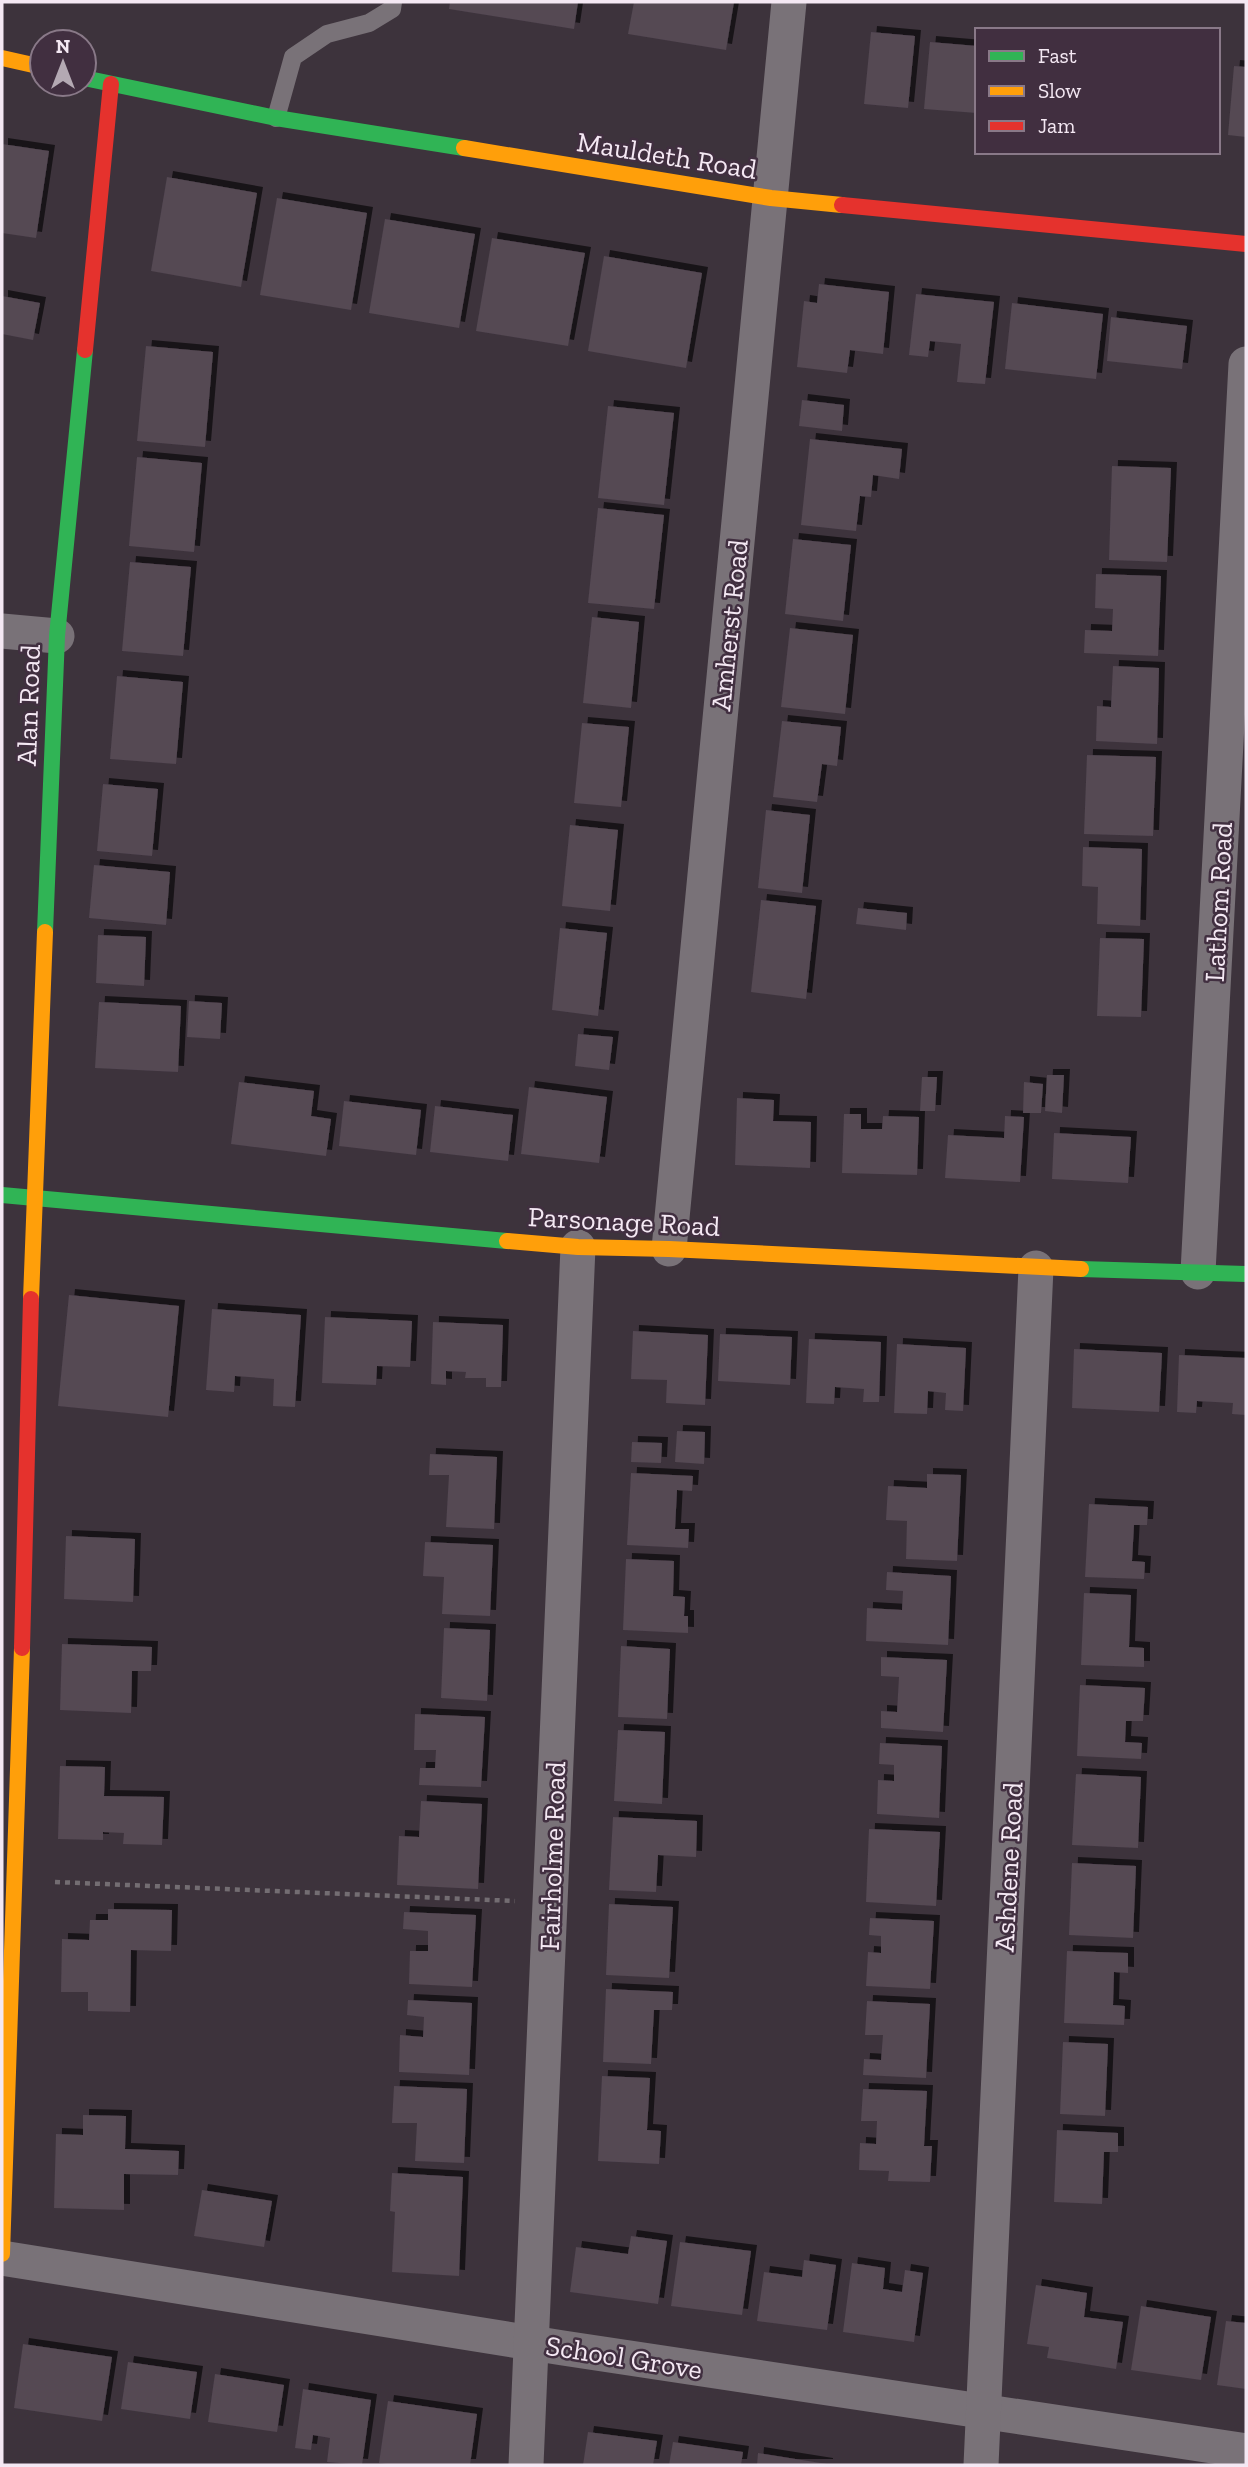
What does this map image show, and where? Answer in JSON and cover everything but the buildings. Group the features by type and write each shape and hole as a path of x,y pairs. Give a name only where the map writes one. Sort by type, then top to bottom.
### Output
{"street":[{"name":"Amherst Road","path":"669,1249 789,2"},
{"path":"2,58 28,64"},
{"name":"Mauldeth Road","path":"98,81 276,118 771,198 1246,244"},
{"name":"Alan Road","path":"2,2256 16,1881 34,1198 57,636 111,84"},
{"name":"Lathom Road","path":"1198,1272 1246,364"},
{"path":"2,631 57,636"},
{"name":"Parsonage Road","path":"2,1195 578,1247 669,1249 1036,1268 1246,1274"},
{"name":"Fairholme Road","path":"526,2465 578,1247"},
{"name":"Ashdene Road","path":"981,2465 1036,1268"},
{"name":"School Grove","path":"2,2256 533,2343 1246,2451"}],"lane":[{"path":"276,118 293,57 327,34 369,23 392,9 393,2"}],"path":[{"path":"16,1881 550,1903"}],"traffic: fast":[{"path":"98,81 276,118 464,148"},
{"path":"45,932 57,636 85,350"},
{"path":"2,1195 507,1241"},
{"path":"1081,1269 1246,1274"}],"traffic: slow":[{"path":"2,58 28,64"},
{"path":"464,148 771,198 842,205"},
{"path":"31,1299 45,932"},
{"path":"507,1241 578,1247 1081,1269"},
{"path":"2,2254 22,1648"}],"traffic: jam":[{"path":"85,350 111,84"},
{"path":"842,205 1246,244"},
{"path":"22,1648 31,1299"}]}
